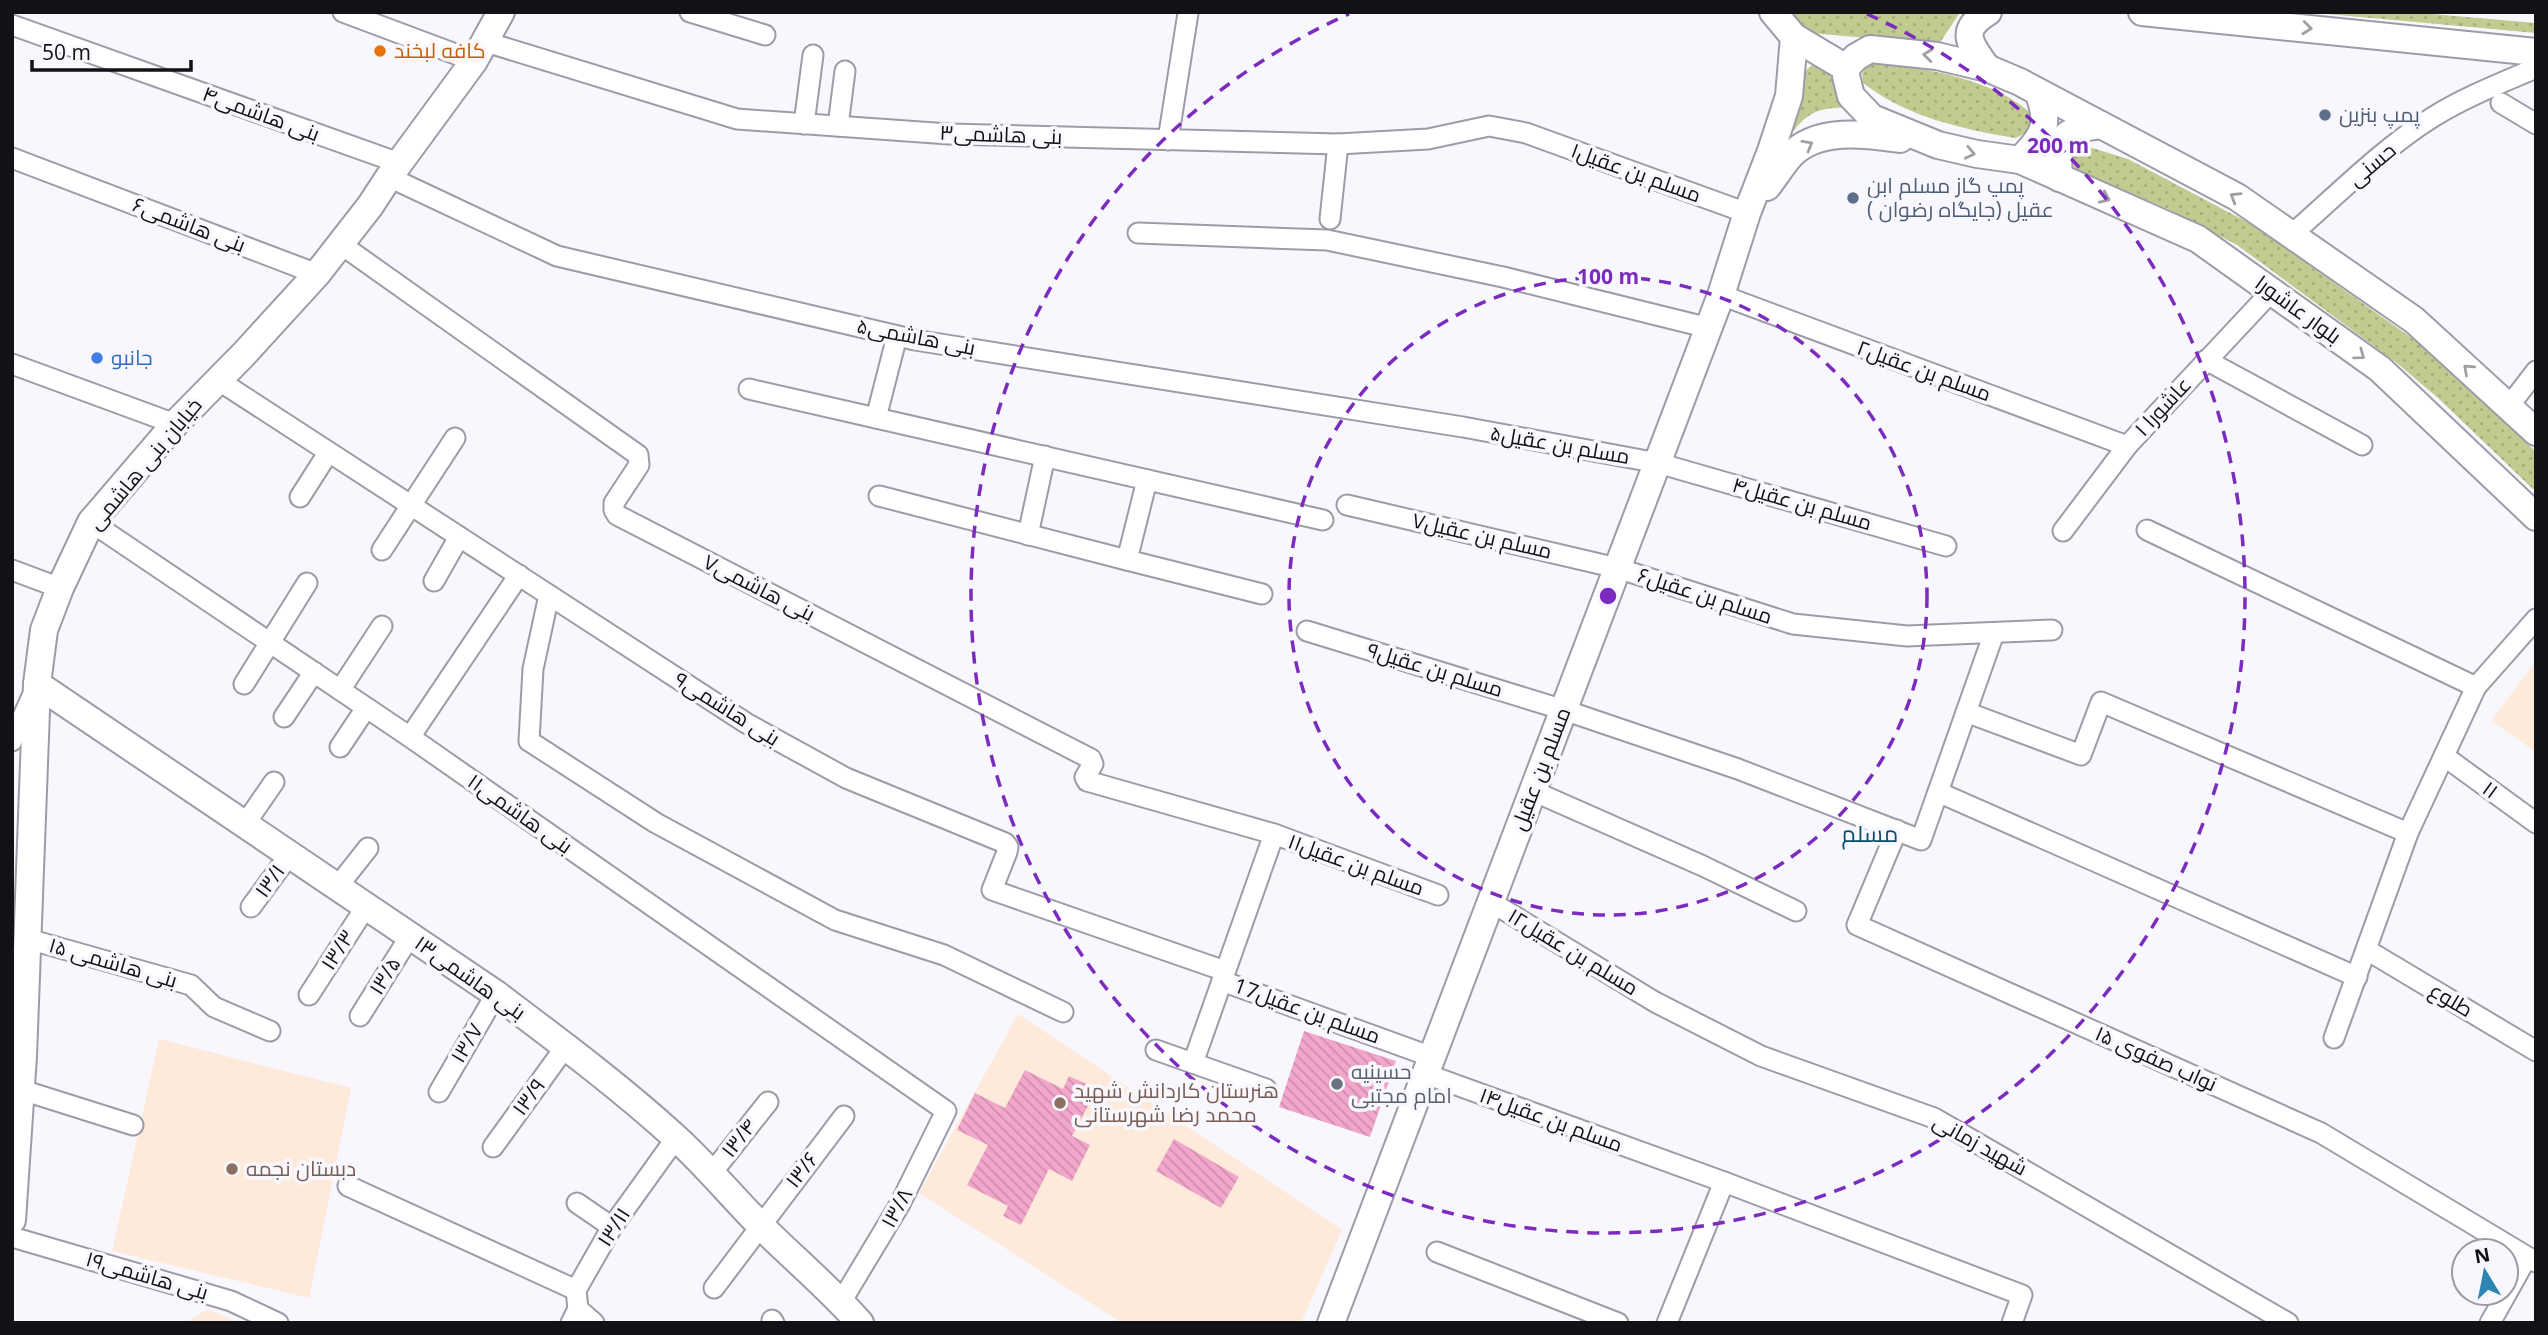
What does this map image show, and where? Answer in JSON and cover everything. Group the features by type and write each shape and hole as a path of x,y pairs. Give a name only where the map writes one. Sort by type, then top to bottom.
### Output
{"street":[{"name":"بنی هاشمی۳","path":"343,12 737,119 949,134 1338,144 1428,139 1489,126 1526,133"},
{"name":"خیابان بنی هاشمی","path":"13,1211 22,1090 37,684 44,630 60,588 91,522 175,425 317,274 370,206 480,51 501,12"},
{"path":"690,12 765,35"},
{"path":"1773,12 1794,37 1846,68"},
{"path":"1987,68 1969,43 1970,27 1988,12"},
{"path":"2142,12 2536,52"},
{"path":"1168,140 1188,13"},
{"name":"۴بنی هاشمی","path":"12,26 123,65 394,170"},
{"path":"1747,213 1772,151 1789,96 1794,37"},
{"path":"1938,145 1872,118 1851,96 1846,68 1856,57 1870,50 1937,56 1987,68 2237,197 2414,320 2536,432"},
{"path":"804,124 813,55"},
{"name":"حسنی","path":"2291,235 2379,158 2432,118 2490,87 2536,68"},
{"path":"838,126 845,71"},
{"path":"2020,160 2038,141 2045,128 2044,108 2038,92"},
{"path":"2501,103 2536,124"},
{"path":"2059,177 2057,154 2064,137 2076,128 2101,125"},
{"name":"مسلم بن عقیل۱","path":"1526,133 1747,213"},
{"path":"1747,213 1791,154 1821,137 1867,134 1938,145"},
{"path":"1330,219 1338,144"},
{"name":"بلوار عاشورا","path":"1938,145 2020,160 2198,239 2380,369 2536,517"},
{"name":"۶بنی هاشمی","path":"12,158 317,274"},
{"name":"بنی هاشمی۵","path":"394,170 557,256 897,335 1463,427"},
{"name":"مسلم بن عقیل","path":"1331,1323 1709,328 1747,213"},
{"path":"1138,233 1327,240 1503,277 1709,328"},
{"name":"بنی هاشمی۷","path":"339,243 638,455 639,465 614,503 617,515 1091,760 1093,764 1085,777 1087,781 1274,834"},
{"name":"عاشورا ۱","path":"2063,531 2127,446 2272,291"},
{"name":"مسلم بن عقیل۲","path":"1721,295 2127,446"},
{"path":"876,418 897,335"},
{"path":"2206,360 2362,445"},
{"path":"12,364 175,425"},
{"path":"2509,405 2536,371"},
{"name":"بنی هاشمی۹","path":"218,380 746,723 846,778 1005,843 1007,852 992,890 1223,976"},
{"path":"750,389 1322,520"},
{"name":"مسلم بن عقیل۵","path":"1463,427 1658,463"},
{"path":"382,550 455,439"},
{"path":"300,497 328,453"},
{"path":"1028,535 1045,456"},
{"name":"مسلم بن عقیل۴","path":"1658,463 1946,546"},
{"path":"1127,560 1147,480"},
{"path":"879,496 1262,594"},
{"name":"مسلم بن عقیل۷","path":"1347,505 1618,568"},
{"name":"بنی هاشمی۱۱","path":"91,522 410,737 946,1111"},
{"path":"2147,530 2476,687"},
{"path":"434,581 459,537"},
{"name":"مسلم بن عقیل۶","path":"1618,568 1793,624 1908,636 2052,630"},
{"path":"12,570 60,588"},
{"path":"410,737 519,575"},
{"path":"244,684 307,583"},
{"path":"549,595 533,669 529,741 656,823 835,920 944,955 1063,1012"},
{"path":"2334,1038 2408,833 2476,687 2536,619"},
{"path":"340,690 383,626"},
{"name":"مسلم بن عقیل۹","path":"1307,631 1564,710 1738,769 1921,840 1938,792"},
{"path":"1994,633 1938,792 2357,977"},
{"path":"284,717 314,672"},
{"path":"12,741 37,684"},
{"name":"بنی هاشمی۱۳","path":"37,684 366,905 496,994 566,1046 676,1138 860,1323"},
{"path":"1966,712 2081,755 2101,702 2408,833"},
{"path":"340,747 366,708"},
{"name":"۱۱","path":"2444,756 2536,823"},
{"path":"245,824 274,782"},
{"path":"1533,791 1703,866 1796,911"},
{"name":"نواب صفوی ۱۵","path":"1897,830 1857,925 2321,1132 2531,1259"},
{"path":"1193,1063 1274,834"},
{"name":"مسلم بن عقیل۱۱","path":"1274,834 1438,895"},
{"path":"338,886 368,848"},
{"name":"۱۳/۱","path":"251,907 290,854"},
{"name":"مسلم بن عقیل۱۲","path":"1491,902 1655,1002"},
{"name":"۱۳/۳","path":"309,995 366,905"},
{"name":"۱۳/۵","path":"360,1016 410,936"},
{"name":"۱۵ بنی هاشمی","path":"28,939 191,985 214,1007 270,1031"},
{"name":"طلوع","path":"2367,950 2536,1051"},
{"name":"مسلم بن عقیل17","path":"1223,976 1429,1065"},
{"name":"۱۳/۷","path":"439,1091 496,994"},
{"name":"شهید زمانی","path":"1655,1002 1761,1056 1934,1118 2288,1323"},
{"name":"۱۳/۹","path":"493,1147 566,1046"},
{"path":"1156,1050 1265,1089"},
{"name":"مسلم بن عقیل۱۴","path":"1429,1065 1638,1152 2022,1295 2012,1323"},
{"path":"22,1090 133,1125"},
{"name":"۱۳/۴","path":"711,1174 768,1102"},
{"name":"۱۳/۸","path":"841,1302 900,1205 946,1111"},
{"name":"۱۳/۶","path":"714,1287 844,1116"},
{"name":"۱۳/۱۱","path":"575,1307 612,1227 676,1138"},
{"path":"1667,1323 1724,1182"},
{"path":"348,1186 575,1307 594,1323"},
{"path":"577,1203 612,1227"},
{"name":"بنی هاشمی۱۹","path":"12,1237 231,1301 278,1323"},
{"path":"1437,1252 1611,1320"},
{"path":"2490,1323 2531,1259"}],"shaded area":[{"path":"2536,661 2536,752 2491,721"},
{"name":"هنرستان کاردانش شهید محمد رضا شهرستانی","path":"1018,1014 1342,1230 1301,1323 1122,1323 919,1193"},
{"name":"دبستان نجمه","path":"159,1039 351,1088 309,1298 112,1251"},
{"path":"208,1309 239,1323 185,1323"}],"green space":[{"path":"1792,12 1959,14 1939,44 1809,33"},
{"path":"2305,12 2409,12 2536,23 2536,33"},
{"path":"1878,63 1938,72 2001,93 2032,115 2030,127 2015,138 1955,126 1916,113 1863,83 1862,74 1867,65"},
{"path":"1812,65 1824,67 1851,107 1817,111 1797,127 1782,146 1803,73"},
{"path":"2086,146 2128,159 2251,224 2409,336 2462,380 2536,452 2536,492 2438,398 2397,363 2237,245 2168,209 2074,169 2073,155"}],"building":[{"name":"حسینیه امام مجتبی","path":"1304,1031 1396,1061 1370,1137 1279,1107"},
{"path":"1025,1070 1063,1089 1069,1076 1097,1089 1072,1136 1090,1145 1072,1181 1049,1169 1021,1225 1003,1216 1008,1206 967,1185 988,1145 957,1130 975,1093 1005,1108"},
{"path":"1174,1139 1239,1177 1221,1208 1156,1171"}],"place":[{"name":"کافه لبخند","path":"380,51"},
{"name":"پمپ بنزین","path":"2325,115"},
{"name":"پمپ گاز مسلم ابن عقیل (جایگاه رضوان )","path":"1853,198"},
{"name":"جانبو","path":"97,358"},
{"name":"حسینیه امام مجتبی","path":"1337,1084"},
{"name":"هنرستان کاردانش شهید محمد رضا شهرستانی","path":"1060,1103"},
{"name":"دبستان نجمه","path":"232,1169"}],"district":[{"name":"مسلم","path":"1870,834"}]}
